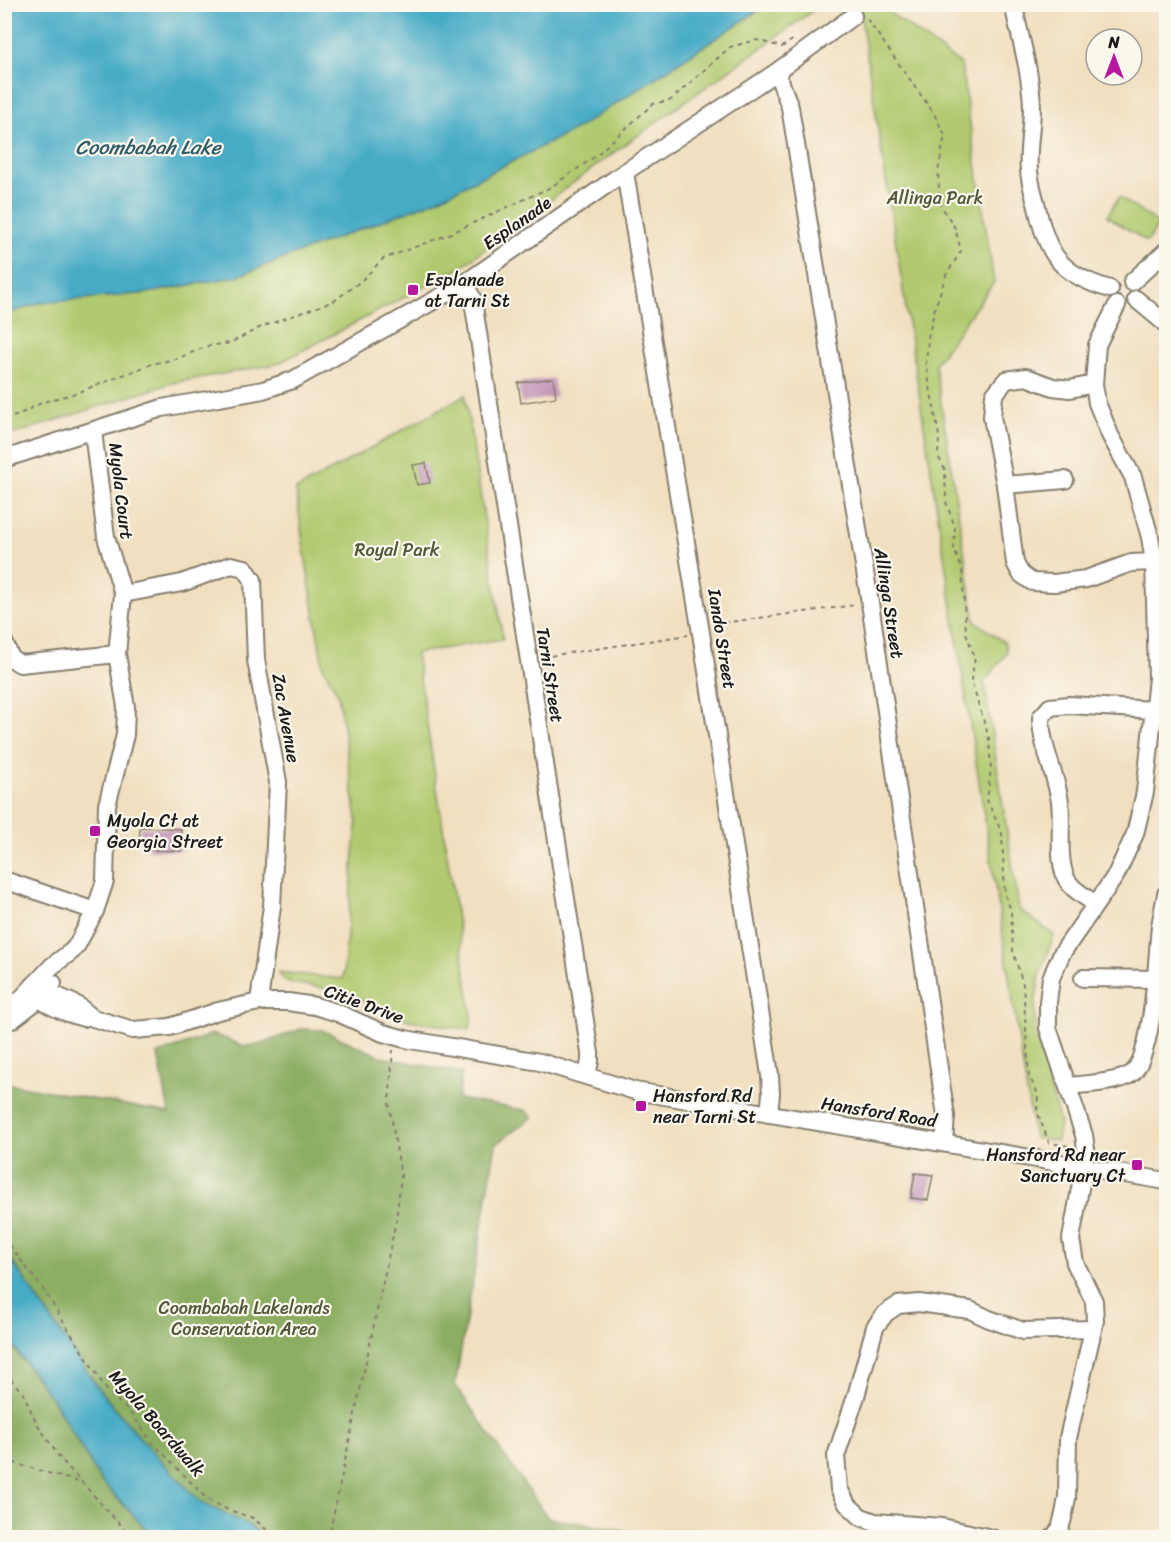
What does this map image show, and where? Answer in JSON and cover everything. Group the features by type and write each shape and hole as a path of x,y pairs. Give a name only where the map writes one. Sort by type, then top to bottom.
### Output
{"street":[{"path":"1019,4 1015,13 1029,77 1032,107 1029,171 1042,230 1052,253 1061,265 1097,285 1110,289"},
{"name":"Esplanade","path":"4,459 179,403 278,387 465,283 625,172 775,73 853,16"},
{"name":"Allinga Street","path":"775,73 790,107 870,603 946,1116 944,1143"},
{"name":"Iando Street","path":"625,172 701,629 770,1075 769,1114"},
{"path":"1132,282 1167,251"},
{"name":"Tarni Street","path":"465,283 474,307 590,1053 587,1075"},
{"path":"1136,299 1167,324"},
{"path":"1053,1538 1060,1529 1067,1498 1068,1438 1093,1329 1094,1301 1075,1263 1071,1239 1084,1166 1086,1149 1084,1135 1048,1028 1048,1002 1051,978 1062,953 1116,875 1135,834 1145,792 1157,678 1154,562 1159,535 1133,477 1110,435 1097,403 1094,384 1096,345 1117,305"},
{"path":"1094,384 1070,389 1053,387 1026,377 1006,380 994,394 992,417 1005,485 1015,563 1021,574 1032,582 1054,584 1086,579 1131,563 1154,562"},
{"name":"Myola Court","path":"37,991 72,951 95,911 105,881 107,805 126,728 126,706 117,654 123,594 106,537 93,431"},
{"path":"1005,485 1065,480"},
{"name":"Zac Avenue","path":"123,594 182,583 231,565 245,568 253,580 256,660 278,782 272,906 259,1002"},
{"path":"4,642 11,658 20,664 117,654"},
{"path":"1095,904 1073,888 1066,878 1062,862 1060,803 1041,733 1041,717 1050,706 1154,710"},
{"path":"4,880 95,911"},
{"path":"1068,1086 1122,1078 1138,1068 1155,998 1161,924 1167,894"},
{"path":"1083,978 1156,979"},
{"path":"4,1017 37,991"},
{"path":"4,1026 37,991"},
{"name":"Citie Drive","path":"37,991 77,1005 93,1018 133,1029 159,1029 230,1007 259,1002 288,1002 315,1006 338,1013 383,1033 405,1039 540,1062 587,1075"},
{"name":"Hansford Road","path":"587,1075 636,1091 1167,1181"},
{"path":"992,1538 942,1527 875,1522 861,1517 847,1504 839,1489 836,1456 856,1396 875,1326 886,1313 898,1305 919,1303 970,1310 1023,1331 1093,1329"}],"path":[{"path":"853,16 861,10 879,33 933,112 945,135 938,172 940,204 955,228 962,251 946,275 928,338 926,365 939,436 938,456 945,470 946,502 955,527 954,549 962,570 966,633 975,658 971,680 989,738 991,769 987,800 1002,833 1005,895 1011,910 1013,951 1023,984 1029,1076 1038,1094 1037,1110 1049,1143 1086,1149"},
{"path":"4,419 16,416 43,402 76,393 152,364 208,346 230,343 261,327 334,301 361,281 382,259 447,236 551,187 593,158 653,104 671,100 730,47 756,40 782,47 799,35"},
{"path":"527,659 870,603"},
{"path":"328,1538 396,1221 400,1176 389,1103 393,1050"},
{"name":"Myola Boardwalk","path":"4,1238 43,1289 106,1389 133,1416 152,1442 207,1499 226,1509 253,1518 276,1538"},
{"path":"4,1372 23,1392 36,1422 59,1457 132,1538"},
{"path":"4,1460 83,1483"},
{"path":"330,1531 362,1538"}],"green space":[{"path":"767,5 821,5 616,151 458,269 277,364 172,383 5,437 4,315 39,303 148,293 238,276 436,200 578,128"},
{"name":"Allinga Park","path":"859,5 879,5 961,65 994,282 935,364 975,621 1005,643 1007,653 984,682 1019,909 1054,935 1040,974 1035,1005 1036,1035 1060,1123 1057,1141 1034,1138"},
{"path":"1119,197 1159,224 1147,242 1107,216"},
{"name":"Royal Park","path":"465,395 503,639 416,653 472,1016 469,1030 408,1020 340,991 292,983 284,980 278,972 343,979 357,820 338,694 323,667 296,490"},
{"name":"Coombabah Lakelands Conservation Area","path":"301,1029 322,1030 382,1057 462,1073 458,1099 525,1110 533,1117 496,1144 455,1385 548,1518 665,1537 264,1537 247,1524 201,1503 146,1445 100,1391 5,1251 4,1083 169,1113 158,1054 213,1034 244,1046 258,1045"},
{"path":"4,1335 55,1403 101,1481 154,1537 5,1537"}],"water":[{"name":"Coombabah Lake","path":"4,5 767,5 578,128 436,200 238,276 148,293 39,303 5,315"},
{"path":"5,1251 100,1391 146,1445 201,1503 247,1524 264,1537 154,1537 101,1481 55,1403 5,1335"}],"building":[{"path":"553,378 556,397 521,403 518,383"},
{"path":"426,463 430,483 417,485 413,465"},
{"path":"140,827 181,829 181,851 148,850 148,841 139,841"},
{"path":"915,1173 933,1175 928,1200 911,1198"}],"place":[{"name":"Esplanade at Tarni St","path":"413,290"},
{"name":"Myola Ct at Georgia Street","path":"95,831"},
{"name":"Hansford Rd near Tarni St","path":"641,1106"},
{"name":"Hansford Rd near Sanctuary Ct","path":"1137,1165"}]}
